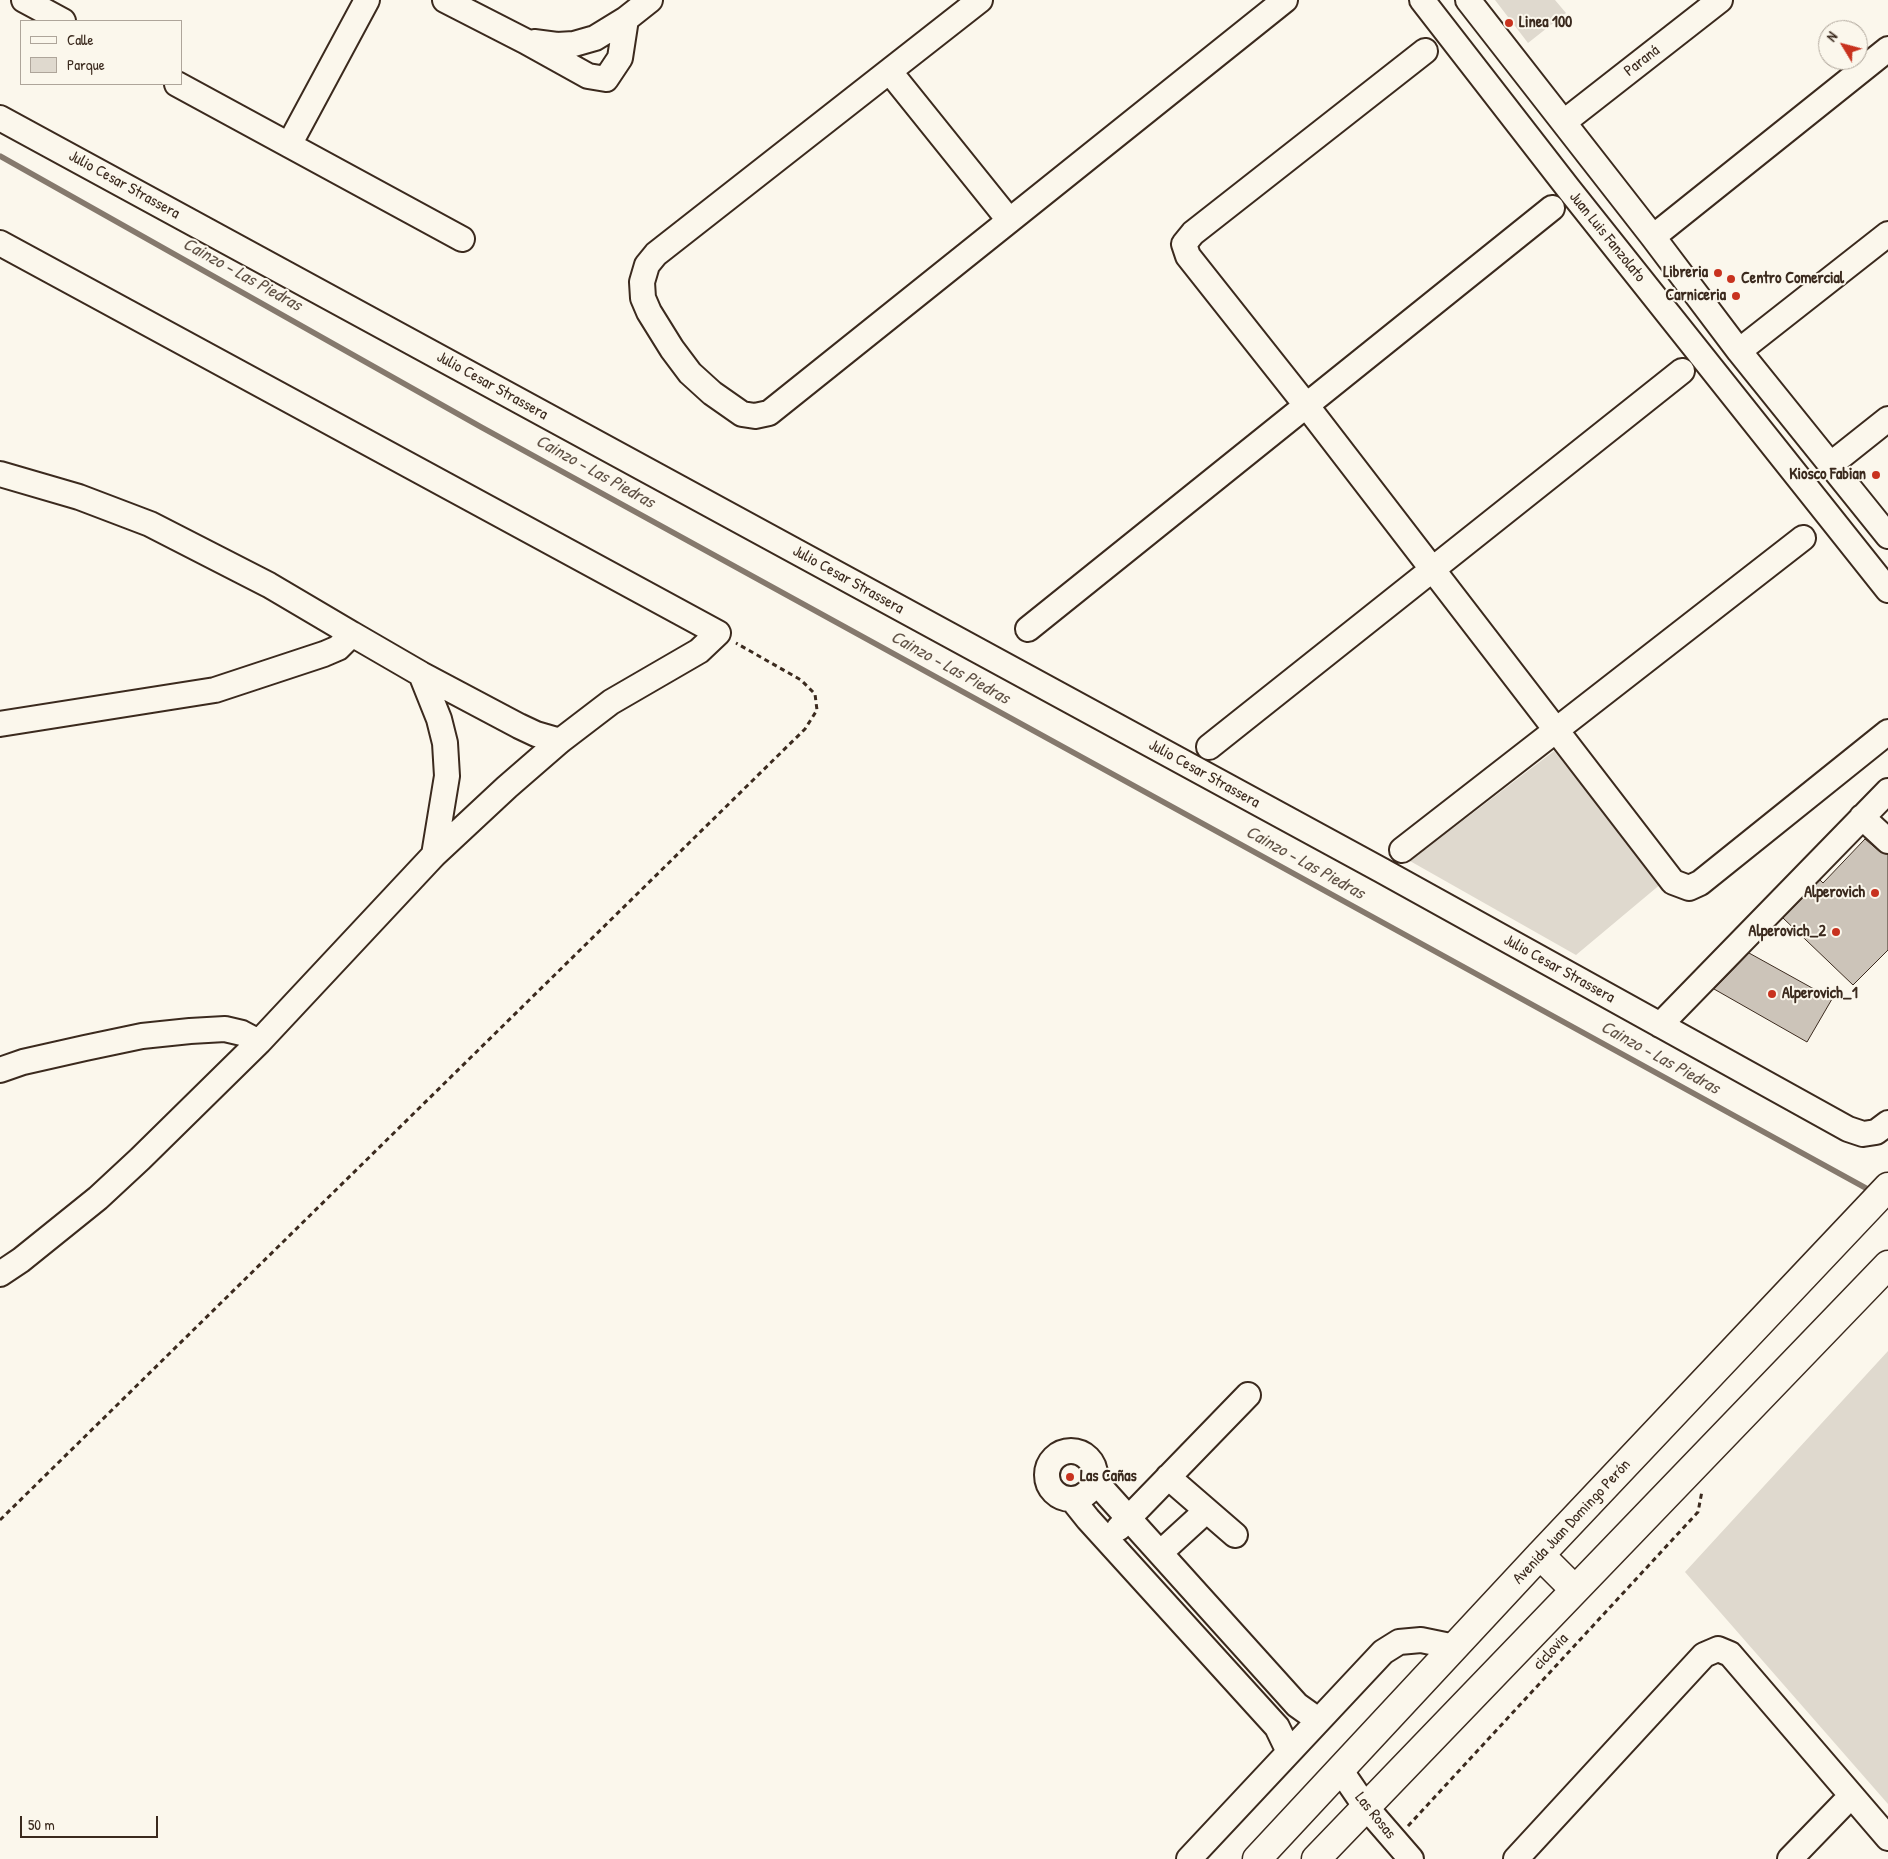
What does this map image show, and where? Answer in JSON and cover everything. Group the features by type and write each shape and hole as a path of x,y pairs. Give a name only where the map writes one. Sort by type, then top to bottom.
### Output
{"main road":[{"name":"Avenida Juan Domingo Perón","path":"1258,1859 1540,1555 1888,1187"},
{"path":"1316,1859 1888,1265"},
{"path":"1540,1555 1575,1590"}],"street":[{"path":"24,0 61,20"},
{"path":"288,144 367,0"},
{"path":"445,0 588,76 606,79 620,58 626,19"},
{"path":"525,41 557,45 574,44 595,38 626,19 650,0"},
{"path":"980,0 656,254 647,265 642,282 643,298 649,312 672,349 690,373 712,393 742,414 755,416 769,413 1285,0"},
{"name":"Juan Luis Fanzolato","path":"1422,0 1562,181 1888,590"},
{"name":"Paraná","path":"1564,122 1720,0"},
{"path":"1444,27 1473,2 1733,343 1888,536"},
{"path":"1653,237 1888,50"},
{"path":"1425,51 1193,233 1184,244 1188,256 1306,405 1673,882 1689,888 1700,883 1888,732"},
{"path":"890,72 1009,220"},
{"path":"180,85 462,240"},
{"name":"Julio Cesar Strassera","path":"0,118 1354,856 1848,1129 1863,1134 1876,1132 1888,1123"},
{"path":"1028,629 1552,208"},
{"path":"1702,356 1733,343 1888,234"},
{"path":"0,242 718,633 699,651 612,702 560,740 434,855 260,1042 140,1159 98,1198 21,1260 0,1274"},
{"path":"1209,747 1682,371"},
{"path":"1830,465 1888,419"},
{"path":"0,474 79,497 150,524 269,585 421,674 536,734 560,740"},
{"path":"1402,850 1803,538"},
{"path":"0,724 215,690 324,654 338,648 352,634"},
{"path":"421,674 439,719 445,744 447,776 434,855"},
{"path":"1660,1025 1888,791"},
{"path":"1862,818 1888,841"},
{"path":"0,1070 24,1062 142,1036 225,1029 242,1033 260,1042"},
{"path":"1108,1541 1248,1395"},
{"path":"1288,1752 1277,1727 1072,1500 1058,1495 1049,1483 1049,1467 1059,1455 1074,1452 1089,1459 1093,1465 1095,1481 1297,1705 1318,1720"},
{"path":"1168,1477 1235,1535"},
{"path":"1072,1500 1087,1494 1095,1481"},
{"path":"1160,1553 1206,1511"},
{"path":"1159,1597 1181,1577"},
{"path":"1189,1859 1383,1652 1400,1642 1421,1640 1455,1647"},
{"path":"1516,1859 1704,1655 1718,1649 1730,1654 1888,1838"},
{"name":"Las Rosas","path":"1341,1771 1365,1806 1411,1859"},
{"path":"1790,1859 1851,1796"}],"path":[{"path":"0,1520 805,729 817,710 815,694 801,680 718,633"},
{"name":"ciclovia","path":"1394,1841 1698,1512 1704,1484"}],"green space":[{"path":"1495,0 1555,0 1566,13 1528,43"},
{"path":"1554,751 1662,883 1576,955 1410,861"},
{"path":"1888,1351 1888,1804 1685,1572"}],"building":[{"path":"1865,839 1879,851 1888,854 1888,950 1853,985 1783,918 1820,880 1823,883"},
{"name":"Alperovich_1","path":"1749,953 1832,999 1807,1042 1714,989"}],"waterway":[{"name":"Cainzo - Las Piedras","path":"0,156 481,427 1873,1192"}],"place":[{"name":"Linea 100","path":"1509,23"},
{"name":"Libreria","path":"1718,273"},
{"name":"Centro Comercial","path":"1731,279"},
{"name":"Carniceria","path":"1736,296"},
{"name":"Kiosco Fabian","path":"1876,475"},
{"name":"Alperovich","path":"1875,893"},
{"name":"Alperovich_2","path":"1836,932"},
{"name":"Alperovich_1","path":"1772,994"},
{"name":"Las Cañas","path":"1070,1477"}]}
